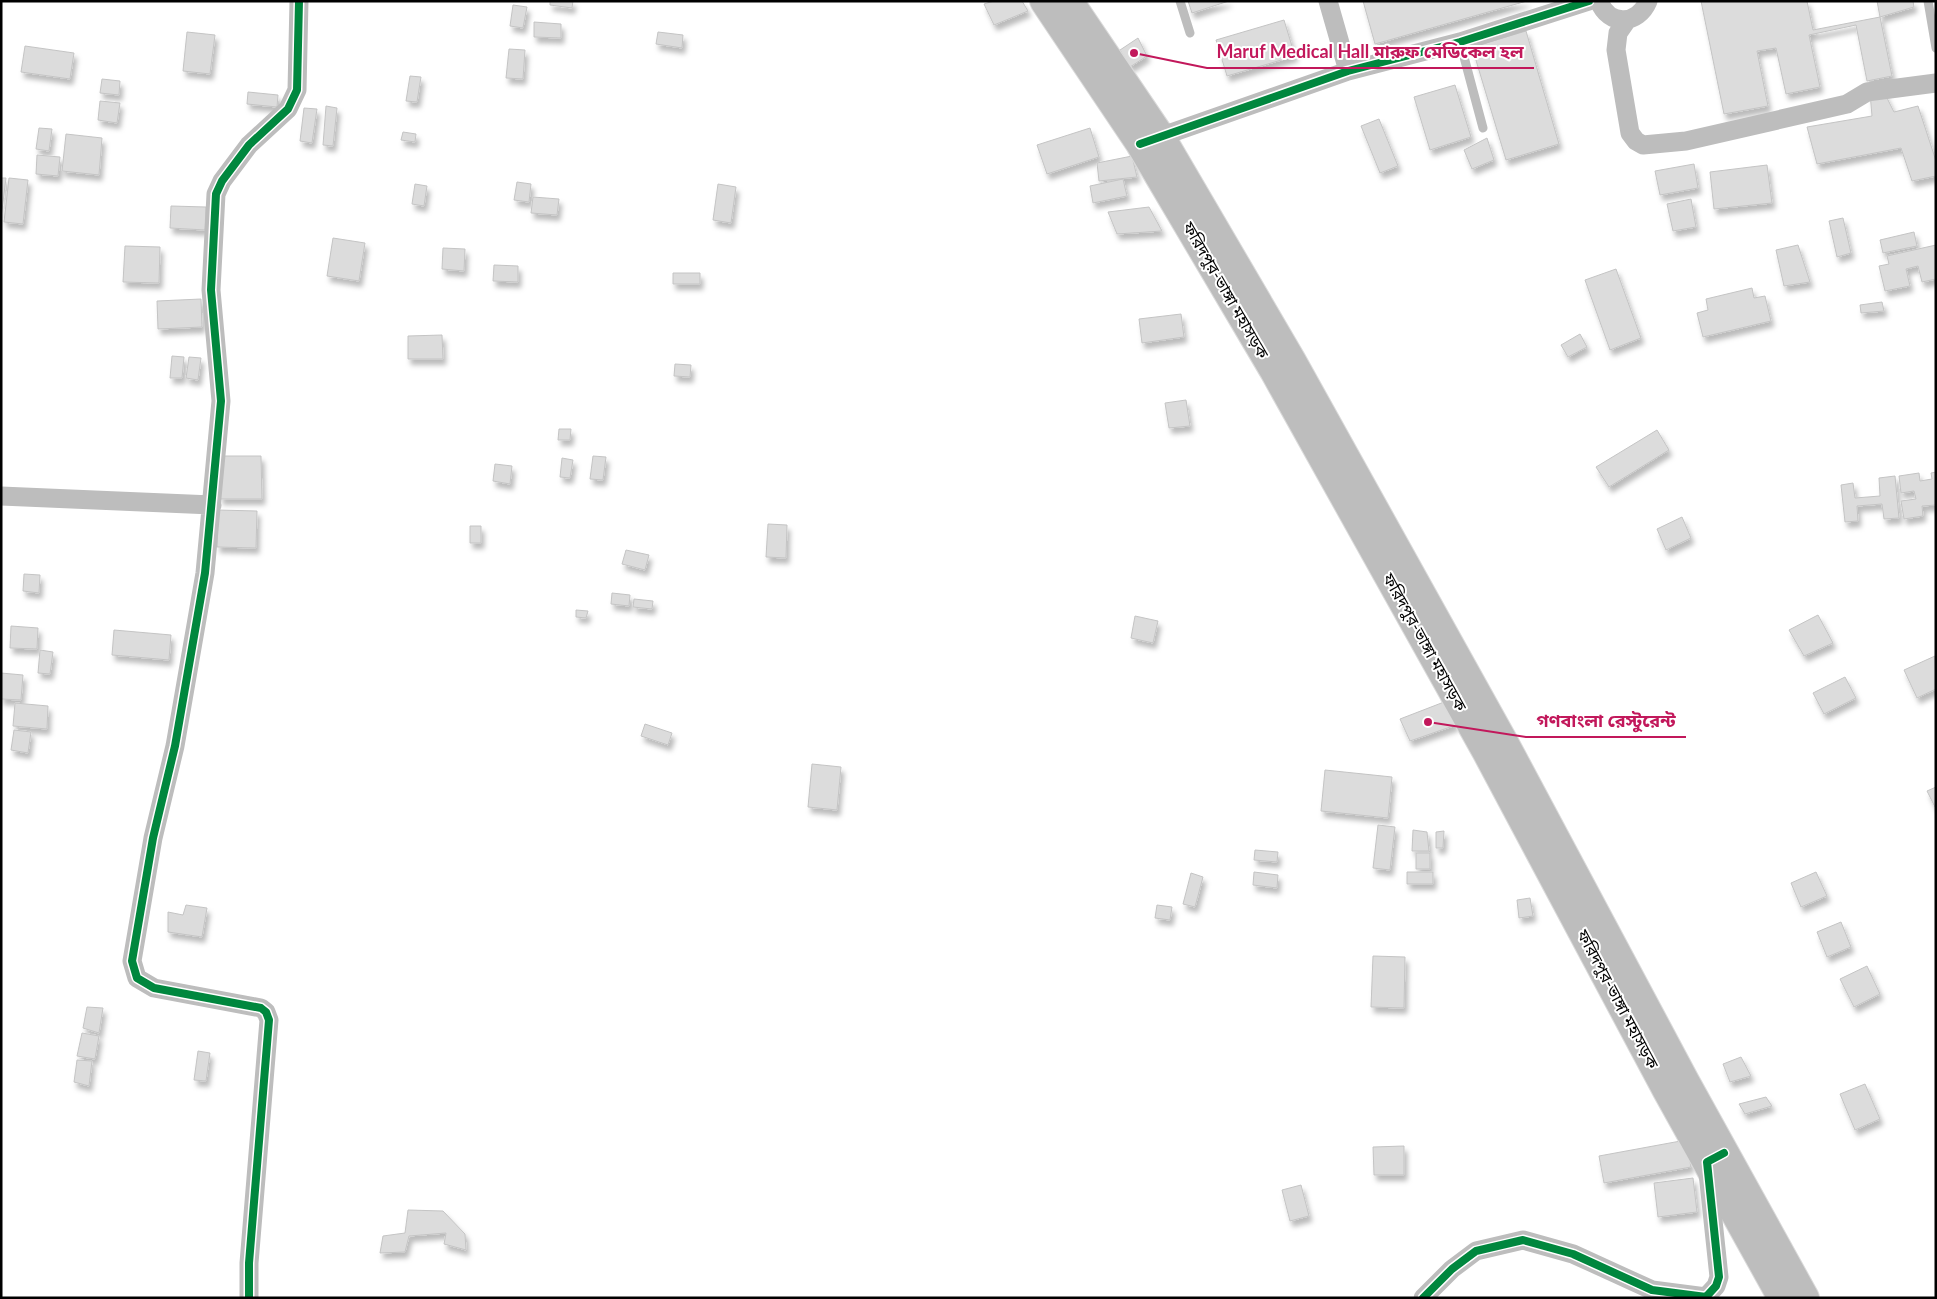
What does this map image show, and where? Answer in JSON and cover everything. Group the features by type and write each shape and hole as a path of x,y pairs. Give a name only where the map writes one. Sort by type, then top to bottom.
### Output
{"highway":[{"name":"ফরিদপুর-ভাঙ্গা মহাসড়ক","path":"1044,1 1151,140"},
{"name":"ফরিদপুর-ভাঙ্গা মহাসড়ক","path":"1069,1 1151,140 1292,361 1505,744 1716,1158 1782,1298"},
{"name":"ফরিদপুর-ভাঙ্গা মহাসড়ক","path":"1716,1158 1805,1298"}],"street":[{"path":"249,1298 249,1264 270,1020 266,1012 261,1008 154,988 137,978 132,961 153,838 175,746 205,572 220,400 211,290 216,194 222,181 249,145 288,109 297,90 298,1"},
{"path":"1328,1 1348,71"},
{"path":"1151,140 1348,71 1460,42 1589,1"},
{"path":"1599,1 1608,15 1626,20 1644,11 1648,1"},
{"path":"1626,20 1618,33 1616,50 1630,133 1636,141 1643,145 1686,141 1847,104 1867,92 1936,83"},
{"path":"1,496 212,505"},
{"path":"1423,1298 1452,1269 1476,1251 1523,1240 1573,1254 1652,1290 1706,1297 1716,1286 1719,1277 1716,1158"}],"lane":[{"path":"1180,1 1190,32"},
{"path":"1928,1 1936,48"},
{"path":"1460,42 1483,128"}],"building":[{"path":"550,1 573,1 572,8 550,5"},
{"path":"994,1 1022,1 1028,11 994,25 984,4"},
{"path":"1188,1 1229,1 1192,13"},
{"path":"1363,1 1527,1 1375,44"},
{"path":"1701,1 1807,1 1813,30 1880,17 1892,76 1867,81 1856,25 1809,35 1820,87 1786,94 1776,48 1757,51 1768,106 1724,114"},
{"path":"1877,1 1913,1 1914,7 1880,17"},
{"path":"513,5 527,7 523,28 510,26"},
{"path":"1284,20 1295,56 1227,76 1216,40"},
{"path":"534,22 561,24 561,38 534,37"},
{"path":"1526,31 1559,144 1506,160 1472,47"},
{"path":"187,32 215,35 210,74 183,71"},
{"path":"658,32 683,35 682,48 656,44"},
{"path":"1138,38 1147,56 1130,67 1120,50"},
{"path":"25,46 74,53 70,79 21,72"},
{"path":"509,49 525,50 523,79 506,78"},
{"path":"410,76 421,77 417,102 406,101"},
{"path":"102,79 120,81 119,95 100,93"},
{"path":"1455,85 1471,137 1430,150 1414,97"},
{"path":"248,92 278,95 277,107 247,104"},
{"path":"1884,92 1894,112 1918,106 1936,161 1936,176 1912,181 1901,148 1817,164 1807,127 1872,116 1870,93"},
{"path":"100,101 120,103 117,123 98,120"},
{"path":"326,106 337,108 333,146 323,145"},
{"path":"304,108 317,109 312,143 300,141"},
{"path":"1379,119 1398,166 1380,173 1361,126"},
{"path":"39,128 52,129 49,151 36,149"},
{"path":"1090,128 1099,157 1047,174 1037,145"},
{"path":"403,132 416,134 415,142 401,140"},
{"path":"66,134 102,138 99,175 62,171"},
{"path":"1487,138 1494,160 1472,169 1464,150"},
{"path":"37,155 60,157 58,176 36,174"},
{"path":"1132,156 1137,177 1099,181 1097,163"},
{"path":"1694,164 1698,188 1660,195 1655,171"},
{"path":"1767,165 1772,203 1714,209 1710,172"},
{"path":"1,178 6,178 1,218"},
{"path":"9,178 28,180 23,224 4,222"},
{"path":"1123,179 1127,196 1093,203 1090,186"},
{"path":"517,182 531,184 529,202 514,200"},
{"path":"415,184 427,186 424,206 412,204"},
{"path":"718,184 736,187 731,223 713,220"},
{"path":"533,197 559,199 557,215 531,213"},
{"path":"1691,199 1696,227 1673,231 1667,204"},
{"path":"171,206 206,207 205,230 170,228"},
{"path":"1149,207 1162,231 1117,234 1108,212"},
{"path":"1843,218 1851,253 1837,257 1829,221"},
{"path":"1914,232 1917,246 1883,253 1880,240"},
{"path":"333,238 365,243 359,281 327,276"},
{"path":"1798,245 1810,282 1784,286 1776,250"},
{"path":"1936,245 1936,279 1922,282 1918,266 1906,269 1910,286 1885,291 1879,266 1889,264 1887,256"},
{"path":"125,246 160,247 159,283 123,282"},
{"path":"443,248 465,249 464,271 442,269"},
{"path":"494,265 518,266 518,282 493,281"},
{"path":"1616,269 1641,338 1610,350 1585,280"},
{"path":"673,273 700,273 700,284 673,284"},
{"path":"1752,288 1754,298 1765,296 1771,321 1703,337 1697,313 1708,310 1706,299"},
{"path":"201,299 202,327 158,329 157,301"},
{"path":"1882,302 1884,311 1861,313 1860,305"},
{"path":"1181,314 1184,337 1142,343 1139,319"},
{"path":"1580,334 1587,347 1568,357 1561,345"},
{"path":"442,335 443,359 408,359 408,336"},
{"path":"172,356 184,357 182,378 170,378"},
{"path":"189,357 201,358 198,380 186,378"},
{"path":"675,364 691,365 690,377 674,376"},
{"path":"1186,400 1190,426 1169,428 1165,403"},
{"path":"559,429 571,429 570,440 558,440"},
{"path":"1657,430 1669,450 1609,487 1596,467"},
{"path":"220,456 261,456 262,499 220,499"},
{"path":"593,456 606,457 603,480 590,479"},
{"path":"562,458 573,460 570,478 560,477"},
{"path":"495,464 512,466 510,484 493,481"},
{"path":"1936,472 1936,505 1922,506 1923,516 1904,519 1901,501 1916,499 1914,491 1901,493 1899,476 1919,473 1920,481 1932,479 1931,473"},
{"path":"1895,476 1899,518 1884,519 1882,504 1857,506 1858,521 1845,522 1841,485 1853,483 1855,498 1880,496 1879,478"},
{"path":"218,510 257,511 256,548 217,547"},
{"path":"1682,517 1691,538 1666,550 1657,529"},
{"path":"768,524 787,525 786,558 766,557"},
{"path":"470,526 481,526 481,543 470,543"},
{"path":"626,550 649,555 645,570 622,564"},
{"path":"24,574 40,575 39,593 23,591"},
{"path":"612,593 630,595 629,606 611,604"},
{"path":"634,599 653,601 652,609 633,607"},
{"path":"576,610 588,611 586,618 576,617"},
{"path":"1818,615 1833,643 1804,656 1789,630"},
{"path":"1135,616 1158,621 1153,643 1131,638"},
{"path":"11,626 38,628 37,649 10,648"},
{"path":"114,630 171,635 169,660 112,655"},
{"path":"40,650 53,652 50,674 38,673"},
{"path":"1935,656 1936,689 1917,698 1904,670"},
{"path":"1,673 23,675 21,700 1,699"},
{"path":"1845,677 1856,698 1824,714 1813,693"},
{"path":"1444,702 1456,725 1410,741 1400,719"},
{"path":"15,703 48,706 47,729 13,726"},
{"path":"645,724 672,733 668,745 641,736"},
{"path":"14,730 31,732 28,753 11,750"},
{"path":"812,764 841,767 837,810 808,807"},
{"path":"1325,770 1392,777 1388,818 1321,811"},
{"path":"1936,787 1936,809 1927,791"},
{"path":"1378,825 1395,827 1390,870 1373,868"},
{"path":"1413,830 1427,832 1429,851 1412,851"},
{"path":"1444,831 1443,848 1436,848 1436,832"},
{"path":"1255,850 1278,852 1277,862 1254,860"},
{"path":"1416,853 1430,853 1430,869 1416,869"},
{"path":"1254,872 1278,875 1277,888 1253,885"},
{"path":"1407,872 1433,872 1433,884 1407,884"},
{"path":"1816,872 1827,896 1801,907 1791,883"},
{"path":"1191,873 1203,877 1195,907 1183,904"},
{"path":"1530,898 1533,916 1519,918 1517,900"},
{"path":"186,905 207,908 202,937 168,932 168,912 183,915"},
{"path":"1157,905 1172,907 1170,920 1155,918"},
{"path":"1841,922 1851,947 1827,957 1817,932"},
{"path":"1373,956 1405,957 1404,1008 1371,1007"},
{"path":"1867,966 1880,994 1854,1007 1840,979"},
{"path":"87,1007 103,1008 99,1033 83,1028"},
{"path":"82,1033 99,1036 95,1059 77,1056"},
{"path":"198,1051 210,1053 206,1081 194,1080"},
{"path":"1741,1057 1751,1076 1730,1082 1723,1064"},
{"path":"77,1060 92,1061 89,1086 74,1082"},
{"path":"1865,1084 1880,1119 1855,1130 1840,1094"},
{"path":"1766,1097 1772,1106 1745,1114 1739,1104"},
{"path":"1686,1140 1691,1167 1604,1183 1599,1156"},
{"path":"1404,1146 1404,1175 1374,1175 1373,1147"},
{"path":"1693,1178 1697,1212 1658,1217 1654,1183"},
{"path":"1301,1185 1309,1216 1290,1221 1282,1190"},
{"path":"408,1210 443,1211 465,1234 466,1250 444,1244 446,1233 409,1236 405,1252 380,1253 383,1236 405,1233"}],"cycle path":[{"path":"249,1298 249,1263 269,1020 266,1012 261,1008 154,988 137,978 132,961 153,838 175,746 205,573 221,401 211,290 216,194 222,181 249,145 288,109 297,90 299,1"},
{"path":"1140,144 1348,71 1460,42 1589,1"},
{"path":"1423,1298 1452,1269 1476,1251 1523,1240 1573,1254 1652,1290 1706,1297 1716,1286 1719,1277 1707,1162 1724,1153"}],"place":[{"name":"Maruf Medical Hall মারুফ মেডিকেল হল","path":"1134,53"},
{"name":"গণবাংলা রেস্টুরেন্ট","path":"1428,722"}]}
